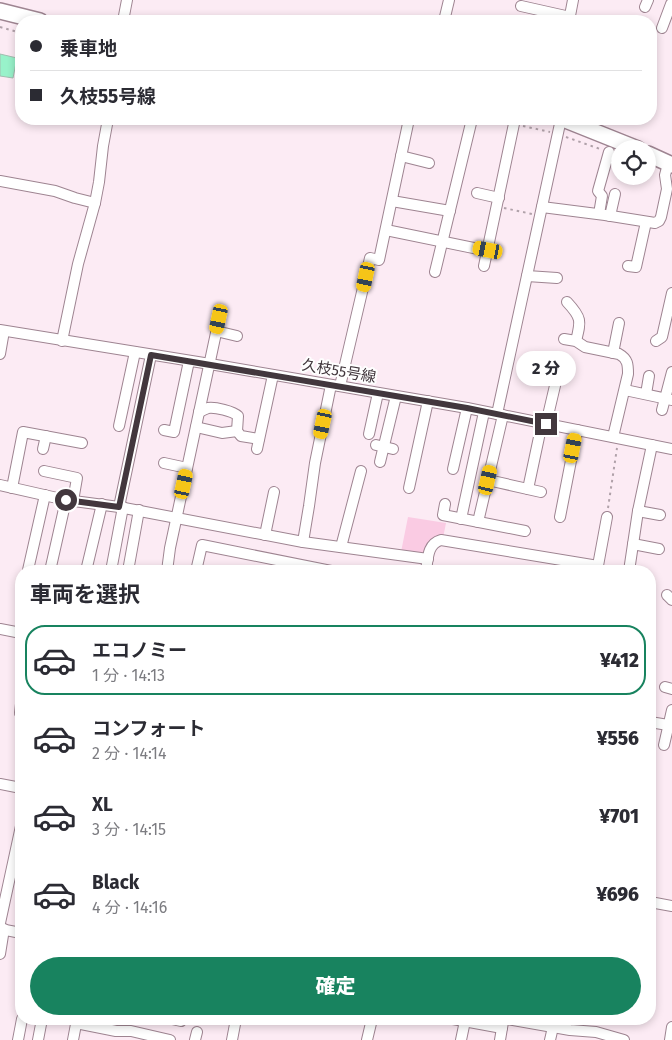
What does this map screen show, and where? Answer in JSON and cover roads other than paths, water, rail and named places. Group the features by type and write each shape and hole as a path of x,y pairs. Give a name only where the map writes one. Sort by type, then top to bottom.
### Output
{"main road":[{"path":"0,11 16,15"},
{"path":"577,125 615,140"},
{"path":"656,158 670,165"}],"street":[{"path":"124,15 127,0"},
{"path":"445,15 449,0"},
{"path":"571,15 573,0"},
{"path":"662,28 672,4 664,0"},
{"path":"521,6 555,15"},
{"path":"62,341 78,264 96,202 100,182 102,146 107,125"},
{"path":"302,542 310,506 315,463 370,258 379,260 408,125"},
{"path":"435,272 471,125"},
{"path":"484,266 514,125"},
{"path":"478,522 488,480 527,276 561,125"},
{"path":"599,214 602,196 598,191 609,152"},
{"path":"401,156 429,163"},
{"path":"541,212 599,214 656,222 660,218 667,189 665,175 670,165"},
{"path":"0,181 55,190 75,198 96,202"},
{"path":"477,194 498,202"},
{"path":"610,216 615,194"},
{"path":"392,201 450,211"},
{"path":"628,266 636,267 646,222"},
{"path":"386,230 488,250"},
{"path":"527,276 557,278"},
{"path":"656,341 662,337 672,293"},
{"path":"567,302 578,314 580,320 576,342"},
{"path":"168,565 219,319"},
{"path":"613,353 619,323"},
{"path":"0,354 2,331"},
{"name":"久枝55号線","path":"2,331 428,401 672,449"},
{"path":"216,331 237,336"},
{"path":"564,339 576,342 585,348 625,357 628,363 628,374 616,438"},
{"path":"119,426 135,352"},
{"path":"112,565 121,507 151,355"},
{"path":"528,489 561,360"},
{"path":"164,430 174,432 189,361"},
{"path":"662,410 669,399 672,372"},
{"path":"199,412 212,408 235,413 238,416 237,431 242,436 258,444 274,375"},
{"path":"646,394 649,376"},
{"path":"624,390 669,399"},
{"path":"369,434 378,393"},
{"path":"380,462 396,396"},
{"path":"409,488 412,454 428,401"},
{"path":"453,469 467,408"},
{"path":"461,519 484,412"},
{"path":"196,427 222,433 237,431"},
{"path":"560,517 577,430"},
{"path":"12,488 15,456 23,432 82,443"},
{"path":"43,449 46,436"},
{"path":"630,565 638,511 652,445"},
{"path":"164,463 187,468"},
{"path":"50,470 77,478 69,500 52,565"},
{"path":"341,547 361,470"},
{"path":"488,480 541,492"},
{"path":"0,485 45,496 139,510 302,542 428,559"},
{"path":"265,535 274,492"},
{"path":"28,565 45,496"},
{"path":"87,565 102,504"},
{"path":"445,504 443,515 525,531"},
{"path":"129,565 139,510"},
{"path":"638,511 660,516"},
{"path":"599,565 607,517"},
{"path":"427,565 431,546 441,540 576,565"},
{"path":"633,544 659,549"},
{"path":"197,565 202,545 282,565"},
{"path":"0,629 15,632"},
{"path":"664,745 672,710"},
{"path":"656,723 668,725"},
{"path":"0,784 15,787"},
{"path":"0,954 1,927 15,856"},
{"path":"656,903 672,906"},
{"path":"1,927 15,931"},
{"path":"18,1040 21,1025"},
{"path":"38,1040 41,1025"},
{"path":"73,1040 75,1025"},
{"path":"86,1025 114,1036 131,1031 170,1040"},
{"path":"232,1040 235,1025"},
{"path":"367,1040 371,1025"},
{"path":"461,1040 464,1025"},
{"path":"500,1040 503,1025"},
{"path":"547,1025 570,1030 587,1031 624,1040"},
{"path":"550,1040 553,1027"},
{"path":"670,1040 672,1027"}]}
